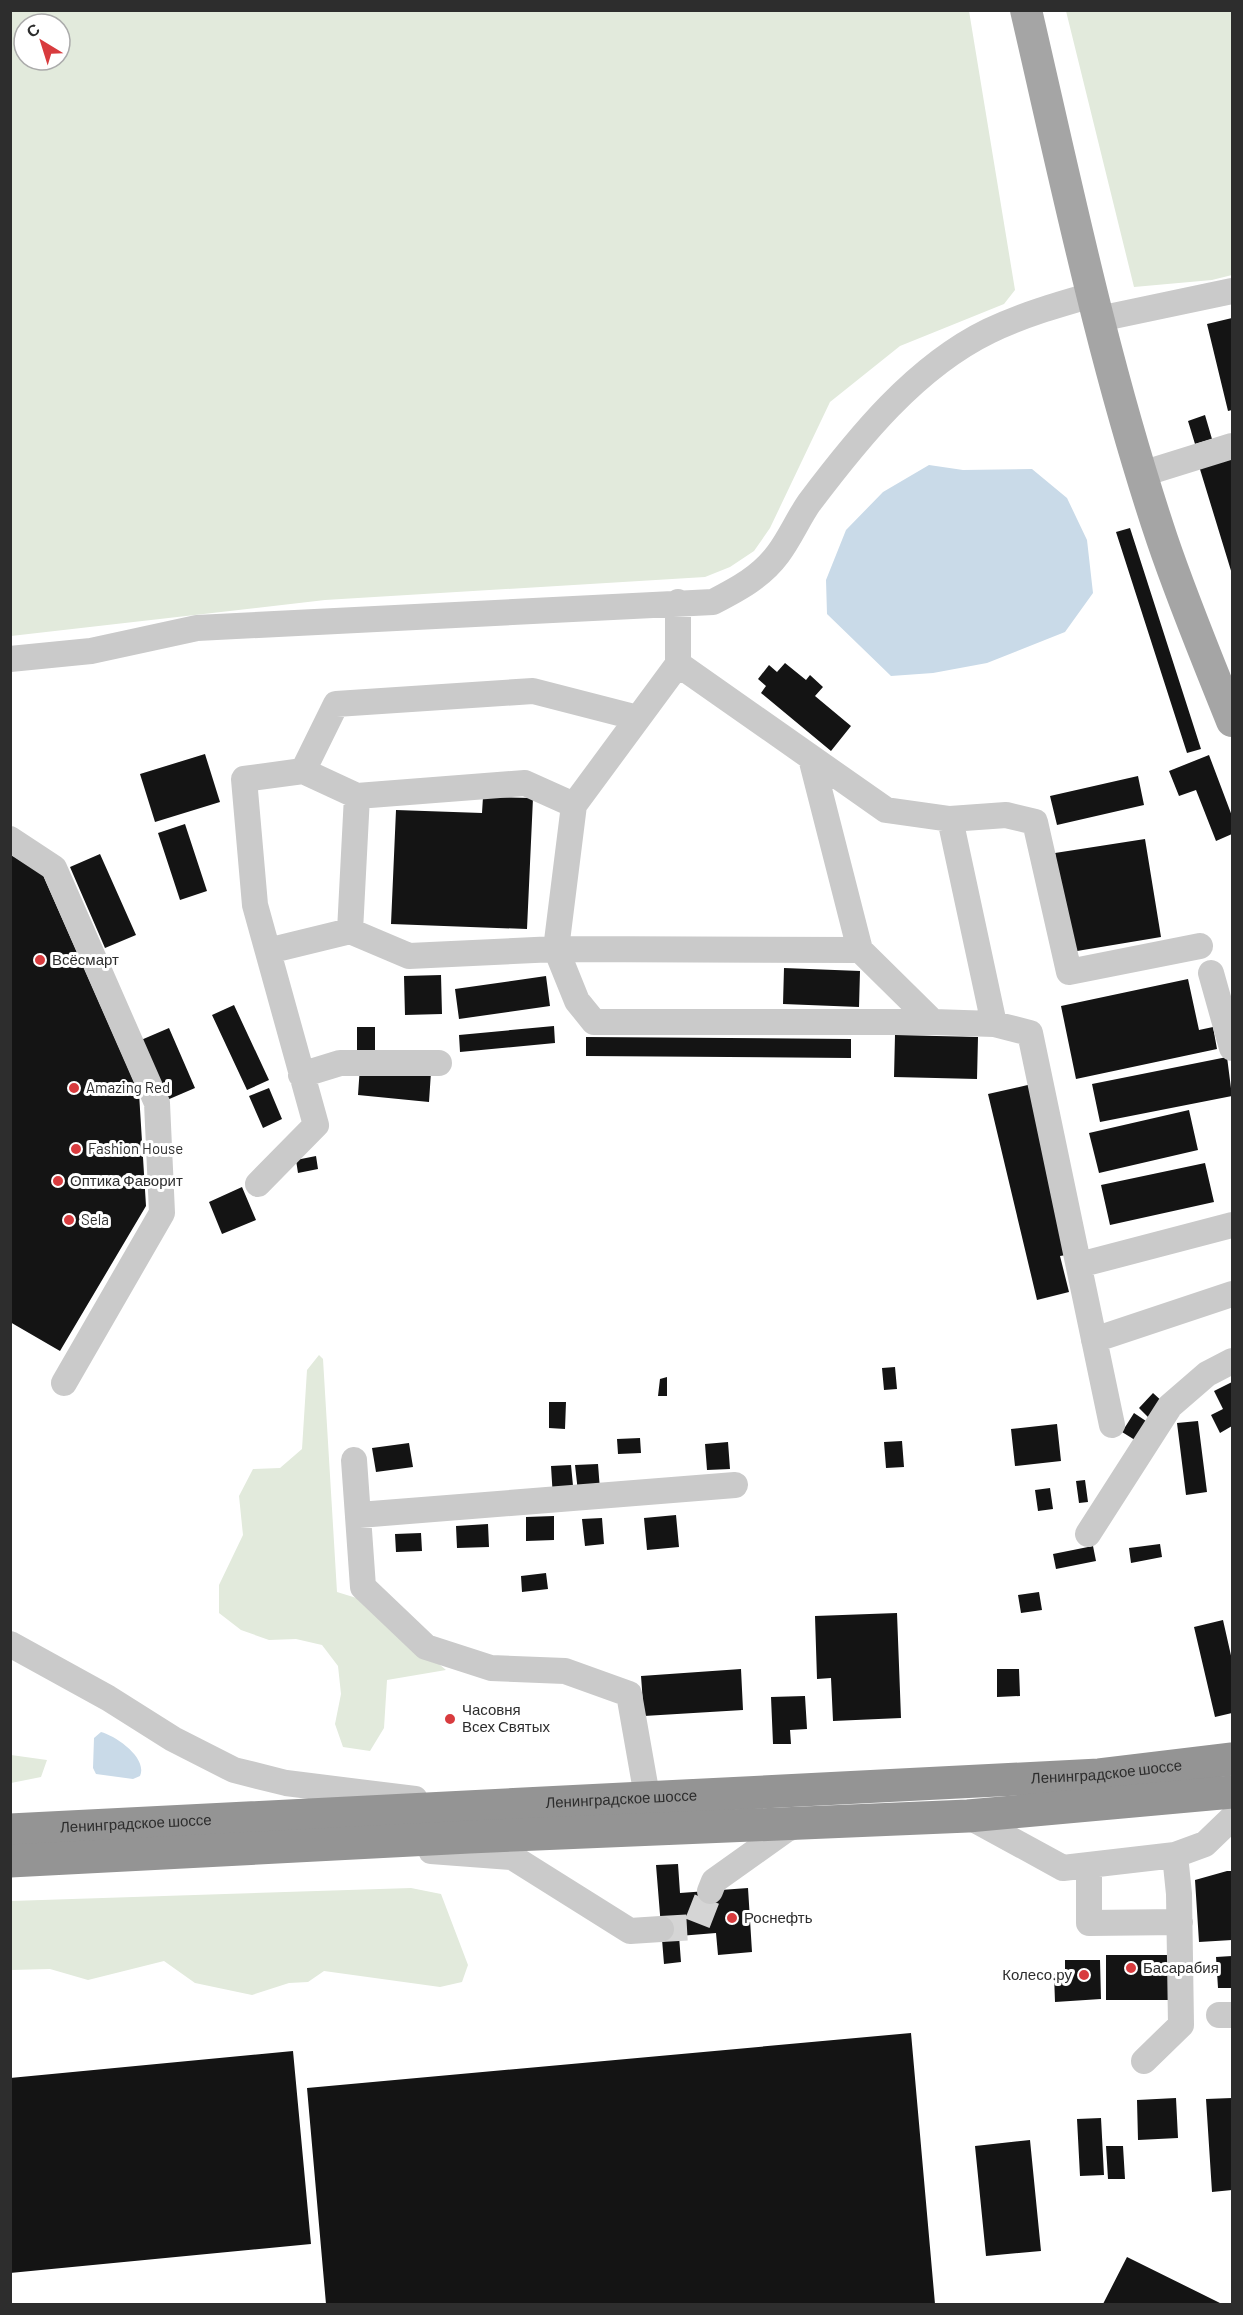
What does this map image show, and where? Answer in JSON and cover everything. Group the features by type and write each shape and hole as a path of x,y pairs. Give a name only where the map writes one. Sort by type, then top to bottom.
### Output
{"highway":[{"name":"Ленинградское шоссе","path":"10,1830 647,1796 1099,1775 1233,1759"},
{"name":"Ленинградское шоссе","path":"10,1861 308,1845 968,1816 1233,1792"}],"main road":[{"path":"1026,10 1096,307 1142,474 1190,616 1233,721"}],"street":[{"path":"10,659 91,651 197,628 713,602 750,583 778,555 808,505 897,399 942,360 988,332 1036,311 1096,307 1233,291"},
{"path":"1142,474 1233,446"},
{"path":"678,603 678,664 574,805 556,949 577,1001 594,1022 933,1022 994,1024 1030,1033 1112,1425"},
{"path":"678,664 886,810 950,819 1006,815 1035,822 1069,972 1200,946"},
{"path":"303,771 336,704 533,691 638,718"},
{"path":"811,758 860,950 933,1022"},
{"path":"258,1184 316,1125 255,905 244,779 303,771 357,796 525,783 574,805"},
{"path":"350,931 357,796"},
{"path":"950,819 994,1024"},
{"path":"10,839 54,868 157,1103 162,1213 64,1383"},
{"path":"268,951 350,931 409,956 556,949 860,950"},
{"path":"1211,972 1233,1048"},
{"path":"302,1075 340,1063 439,1063"},
{"path":"1079,1265 1233,1226"},
{"path":"1094,1340 1233,1294"},
{"path":"1088,1534 1170,1406 1207,1374 1233,1361"},
{"path":"354,1460 363,1587 426,1647 491,1668 565,1671 629,1694 647,1796"},
{"path":"359,1515 735,1485"},
{"path":"10,1644 108,1698 173,1739 234,1770 286,1783 470,1805"},
{"path":"968,1816 1064,1868 1175,1855 1205,1844 1233,1818"},
{"path":"710,1891 714,1881 787,1829 800,1824"},
{"path":"308,1845 512,1857 630,1931 661,1929"},
{"path":"1144,2061 1181,2025 1180,1922 1175,1855"},
{"path":"1089,1865 1089,1923 1180,1922"}],"shaded area":[{"path":"10,11 969,11 1015,290 1004,304 900,346 830,402 770,528 754,551 730,567 705,577 325,600 11,636"},
{"path":"1066,11 1232,11 1232,275 1212,280 1134,287"},
{"path":"319,1355 323,1359 337,1592 363,1600 446,1670 387,1680 384,1728 370,1751 343,1747 335,1724 341,1694 338,1666 322,1645 296,1639 269,1640 241,1630 219,1613 219,1585 243,1535 239,1496 253,1469 280,1468 302,1449 307,1370"},
{"path":"11,1755 47,1760 41,1777 11,1783"},
{"path":"411,1888 441,1894 468,1965 462,1982 440,1987 324,1971 308,1982 289,1983 252,1995 195,1983 164,1961 88,1980 50,1969 11,1970 11,1901"}],"water":[{"path":"929,465 963,470 1032,469 1067,498 1087,540 1093,593 1065,632 987,663 933,673 891,676 827,614 826,580 846,530 883,492"},
{"path":"101,1732 115,1738 135,1755 141,1769 140,1776 133,1779 96,1774 93,1768 94,1738"}],"building":[{"path":"1232,318 1232,410 1228,411 1207,324"},
{"path":"1205,415 1212,439 1195,444 1188,421"},
{"path":"1232,455 1232,574 1199,466"},
{"path":"1130,528 1201,749 1187,753 1116,532"},
{"path":"785,663 806,680 810,675 823,687 815,696 851,726 831,751 761,693 766,686 758,679 769,665 777,672"},
{"path":"205,754 220,802 155,822 140,774"},
{"path":"1209,755 1232,816 1232,834 1216,841 1196,790 1179,796 1169,771"},
{"path":"1138,776 1144,805 1057,825 1050,796"},
{"path":"483,797 533,798 527,929 391,924 396,810 482,813"},
{"path":"185,824 207,891 180,900 158,833"},
{"path":"1145,839 1161,937 1071,952 1055,853"},
{"name":"Fashion House","path":"10,854 43,875 139,1093 146,1206 60,1351 10,1322"},
{"path":"100,854 136,935 105,948 70,867"},
{"path":"784,968 860,971 859,1007 783,1004"},
{"path":"441,975 442,1014 405,1015 404,976"},
{"path":"546,976 550,1006 459,1019 455,989"},
{"path":"1188,979 1199,1030 1213,1027 1217,1049 1076,1079 1061,1006"},
{"path":"234,1005 269,1080 247,1090 212,1015"},
{"path":"554,1026 555,1043 460,1052 459,1035"},
{"path":"357,1027 375,1027 375,1055 357,1055"},
{"path":"169,1028 195,1088 167,1100 141,1040"},
{"path":"895,1035 978,1037 977,1079 894,1077"},
{"path":"586,1037 851,1039 851,1058 586,1056"},
{"path":"1227,1057 1232,1096 1100,1122 1092,1084"},
{"path":"360,1066 431,1072 429,1102 358,1095"},
{"path":"1032,1084 1072,1254 1060,1256 1069,1292 1037,1300 988,1094"},
{"path":"269,1088 282,1119 263,1128 249,1096"},
{"path":"1189,1110 1198,1150 1099,1173 1089,1133"},
{"path":"316,1156 318,1169 298,1173 296,1160"},
{"path":"1205,1163 1214,1202 1110,1225 1101,1185"},
{"path":"242,1187 256,1220 222,1234 209,1202"},
{"path":"895,1367 897,1389 884,1390 882,1368"},
{"path":"667,1377 667,1396 658,1396 660,1379"},
{"path":"1232,1382 1232,1426 1220,1433 1211,1415 1223,1409 1214,1391"},
{"path":"1153,1393 1164,1403 1149,1418 1139,1408"},
{"path":"549,1402 566,1402 565,1429 549,1428"},
{"path":"1134,1413 1155,1427 1143,1445 1122,1432"},
{"path":"1198,1421 1207,1492 1186,1495 1177,1423"},
{"path":"1057,1424 1061,1461 1015,1466 1011,1429"},
{"path":"640,1438 641,1453 618,1454 617,1439"},
{"path":"902,1441 904,1467 886,1468 884,1442"},
{"path":"728,1442 730,1469 707,1470 705,1444"},
{"path":"409,1443 413,1467 376,1472 372,1448"},
{"path":"598,1464 600,1490 578,1492 575,1465"},
{"path":"571,1465 574,1496 553,1498 551,1466"},
{"path":"1085,1480 1088,1502 1079,1503 1076,1481"},
{"path":"1050,1488 1053,1509 1038,1511 1035,1490"},
{"path":"676,1515 679,1547 647,1550 644,1518"},
{"path":"554,1516 554,1540 526,1541 526,1517"},
{"path":"602,1518 604,1544 585,1546 582,1519"},
{"path":"488,1524 489,1547 457,1548 456,1526"},
{"path":"421,1533 422,1551 396,1552 395,1534"},
{"path":"1160,1544 1162,1557 1131,1563 1129,1548"},
{"path":"1093,1546 1096,1561 1056,1569 1053,1554"},
{"path":"546,1573 548,1589 522,1592 521,1576"},
{"path":"1039,1592 1042,1610 1021,1613 1018,1595"},
{"path":"897,1613 901,1718 833,1721 831,1678 817,1679 815,1616"},
{"path":"1223,1620 1232,1660 1232,1713 1215,1717 1194,1627"},
{"path":"741,1669 743,1710 644,1716 641,1676"},
{"path":"997,1669 1019,1669 1020,1696 997,1697"},
{"path":"805,1696 807,1729 790,1730 791,1744 773,1744 771,1697"},
{"path":"678,1864 680,1893 748,1888 752,1952 718,1955 716,1933 679,1936 681,1962 664,1964 656,1865"},
{"path":"1232,1871 1232,1940 1199,1942 1195,1880"},
{"path":"1106,1955 1172,1955 1172,2000 1106,2000"},
{"path":"1232,1956 1232,1988 1218,1988 1216,1957"},
{"path":"1065,1960 1100,1960 1101,1999 1055,2002 1054,1974 1065,1969"},
{"path":"911,2033 935,2304 326,2304 307,2088"},
{"path":"293,2051 311,2244 10,2273 10,2078"},
{"path":"1176,2098 1178,2138 1138,2140 1137,2100"},
{"path":"1232,2098 1232,2190 1212,2192 1206,2099"},
{"path":"1101,2118 1104,2175 1080,2176 1077,2119"},
{"path":"1030,2140 1041,2251 986,2256 975,2146"},
{"path":"1106,2146 1123,2146 1125,2179 1108,2179"},
{"path":"1127,2257 1222,2304 1103,2304"}],"tunnel":[{"path":"661,1929 696,1927 710,1891"}],"place":[{"name":"Всёсмарт","path":"40,960"},
{"name":"Amazing Red","path":"74,1088"},
{"name":"Fashion House","path":"76,1149"},
{"name":"Оптика Фаворит","path":"58,1181"},
{"name":"Sela","path":"69,1220"},
{"name":"Часовня Всех Святых","path":"450,1719"},
{"name":"Роснефть","path":"732,1918"},
{"name":"Басарабия","path":"1131,1968"},
{"name":"Колесо.ру","path":"1084,1975"}]}
